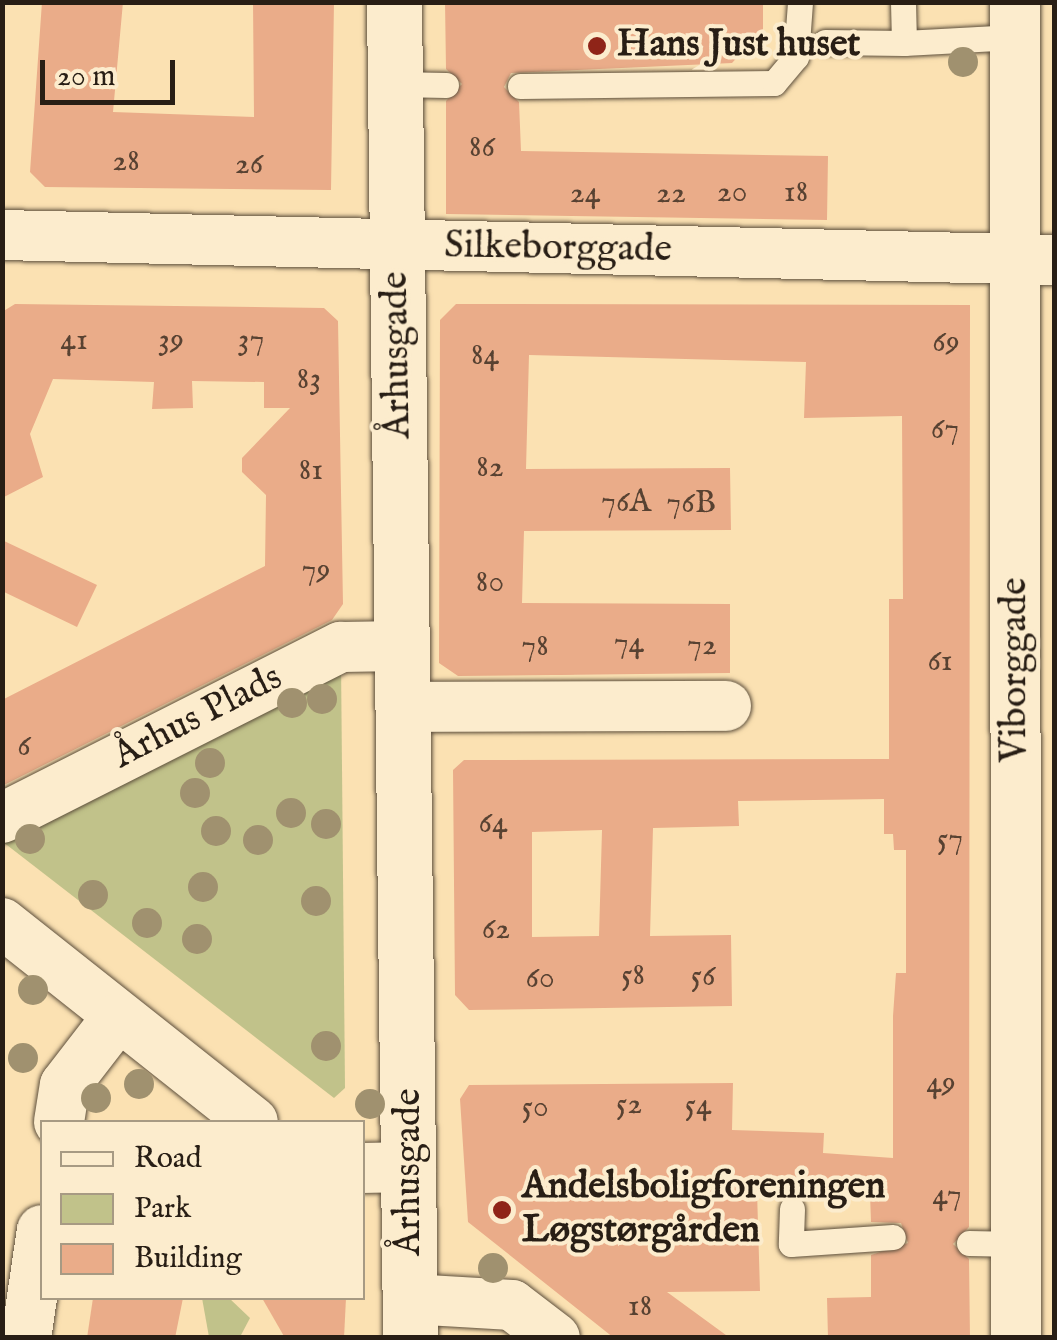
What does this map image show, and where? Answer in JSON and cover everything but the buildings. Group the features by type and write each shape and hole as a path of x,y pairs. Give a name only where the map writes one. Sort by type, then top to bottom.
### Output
{"street":[{"name":"Århusgade","path":"394,2 420,85 397,246 404,706 387,1167 410,1318"},
{"name":"Viborggade","path":"1015,20 1034,259 1036,630 993,1243 1016,1338"},
{"name":"Silkeborggade","path":"2,235 1034,259"},
{"name":"Århus Plads","path":"2,818 341,647 401,646"},
{"path":"404,706 726,706"},
{"path":"2,922 116,1019 250,1120"},
{"path":"59,1120 65,1085 116,1019"},
{"path":"26,1338 40,1244"},
{"path":"410,1318 512,1305 556,1338"}],"lane":[{"path":"520,86 774,83 796,57 800,2"},
{"path":"904,2 904,42"},
{"path":"825,42 904,42 1015,20"},
{"path":"792,1209 791,1244 893,1237"}],"green space":[{"path":"341,661 345,1088 334,1098 3,842"},
{"path":"202,1300 231,1300 250,1318 240,1337 209,1337"}],"place":[{"name":"Hans Just huset","path":"597,46"},
{"name":"Andelsboligforeningen Løgstørgården","path":"502,1210"}]}
